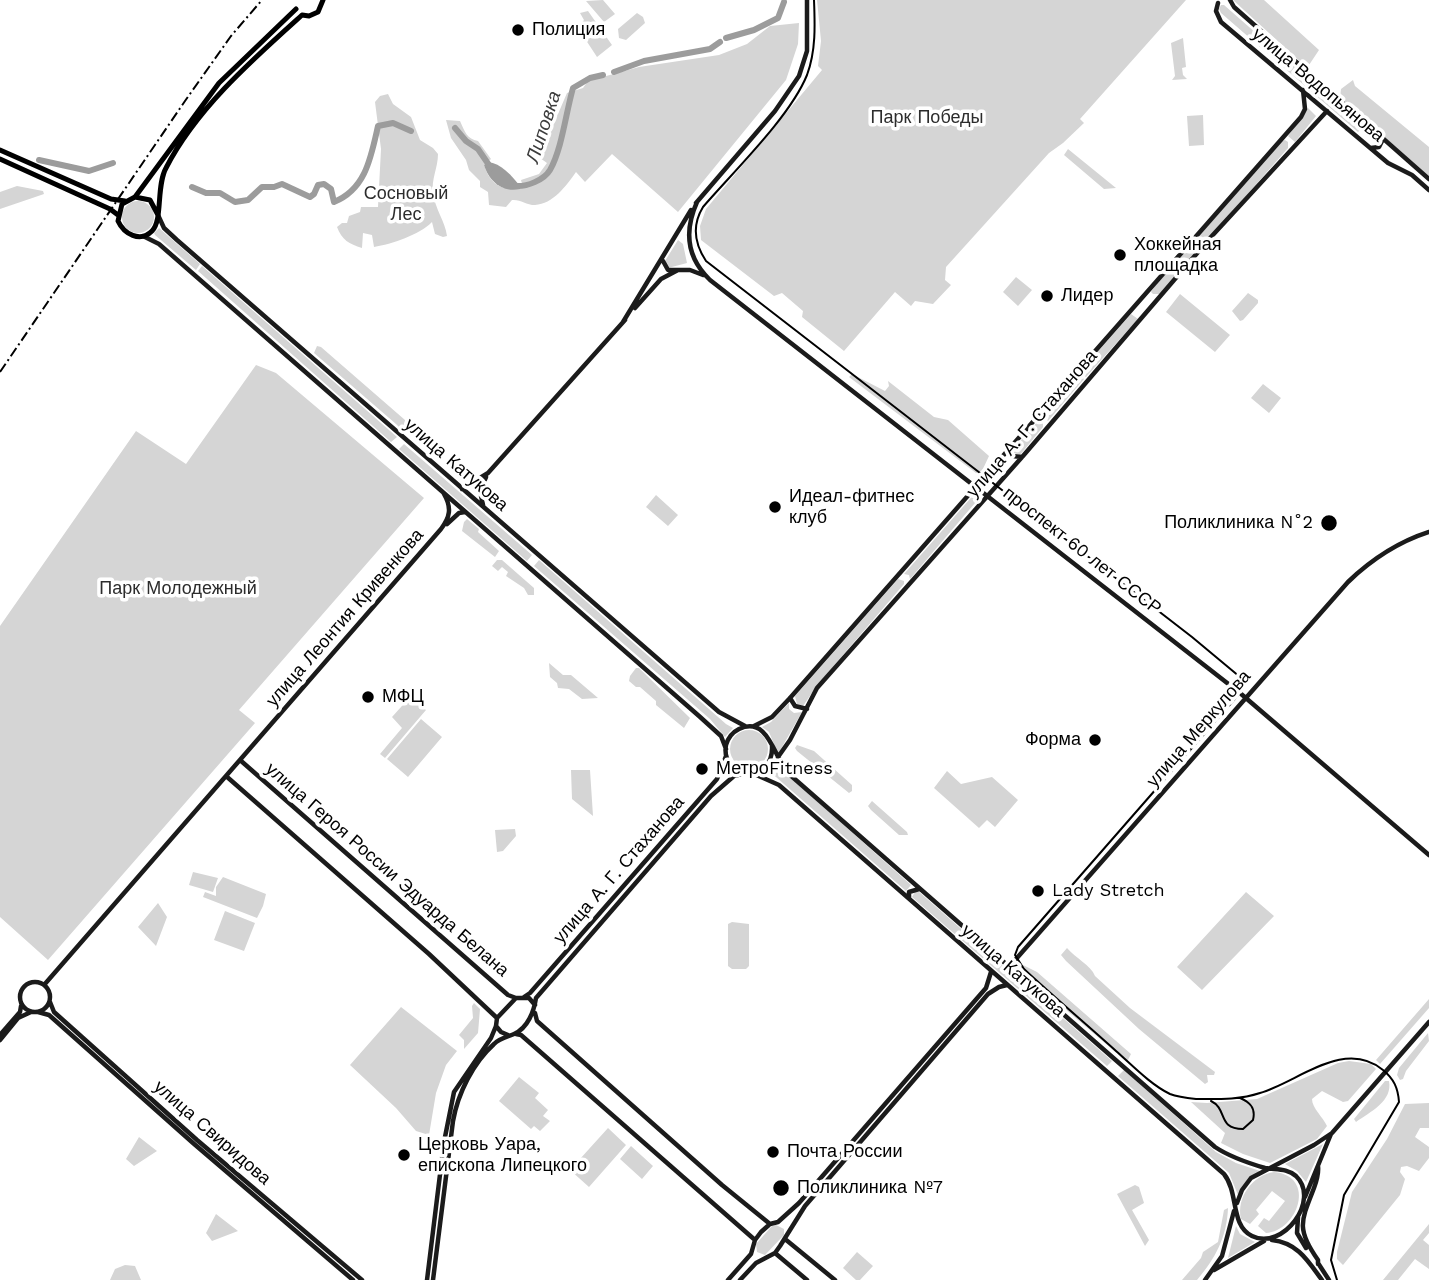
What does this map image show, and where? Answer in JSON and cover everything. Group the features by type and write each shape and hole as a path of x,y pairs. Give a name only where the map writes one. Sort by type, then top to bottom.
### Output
{"main road":[{"path":"295,0 296,9 302,15 309,16 318,12 323,0"},
{"path":"623,322 697,202 775,111 799,76 807,51 807,0"},
{"name":"улица Водопьянова","path":"1230,0 1234,7 1429,179"},
{"name":"улица Водопьянова","path":"1234,7 1219,1 1216,11 1221,22 1388,163 1412,175 1429,190"},
{"path":"0,150 111,198 125,201 135,197 219,83 296,9"},
{"path":"125,201 118,215 118,221 124,231 132,236 142,236 154,229 162,176 192,129 242,70 302,15"},
{"name":"улица А. Г. Стаханова","path":"753,727 772,717 790,698 1301,117 1305,108 1303,90"},
{"name":"улица А. Г. Стаханова","path":"780,755 817,688 1327,111"},
{"path":"1370,148 1381,145 1379,135"},
{"path":"1282,139 1289,139 1292,148"},
{"path":"0,159 118,215"},
{"path":"135,197 150,200 158,215"},
{"path":"462,489 488,473 661,279 691,265 689,228 697,202"},
{"name":"улица Катукова","path":"158,215 164,228 177,240 405,440 719,712 746,727"},
{"name":"улица Катукова","path":"142,236 159,244 396,444 439,488 720,736 726,753"},
{"path":"672,241 682,237 691,250 695,263 710,279"},
{"path":"664,256 665,267 693,271 710,279"},
{"name":"проспект 60 лет СССР","path":"710,279 1246,697 1429,855"},
{"path":"1153,286 1150,292 1152,296 1156,298 1162,295"},
{"path":"1036,420 1045,419 1048,428"},
{"path":"396,444 405,440"},
{"path":"1013,447 1012,456 1023,456"},
{"path":"485,508 480,491 488,473"},
{"name":"улица Леонтия Кривенкова","path":"226,776 441,529 449,517 449,507 439,488"},
{"path":"441,529 459,513 466,511"},
{"name":"улица Меркулова","path":"1009,967 1339,592 1366,565 1398,544 1429,532"},
{"path":"524,562 533,560 535,552"},
{"path":"897,576 905,579 908,586"},
{"path":"790,698 795,706 807,709"},
{"path":"746,727 753,727 766,733 780,755 759,771 750,773 734,767 726,753 732,735 746,727"},
{"path":"769,762 772,746"},
{"name":"улица А. Г. Стаханова","path":"523,997 530,993 717,779 725,764 726,753"},
{"name":"улица Катукова","path":"780,755 781,764 1215,1147 1231,1156 1268,1169"},
{"name":"улица Героя России Эдуарда Белана","path":"240,760 440,937 508,995 516,998"},
{"name":"улица А. Г. Стаханова","path":"535,1006 536,998 712,796 734,776 750,773"},
{"name":"улица Катукова","path":"750,773 779,785 1224,1174 1232,1187 1235,1208"},
{"path":"44,985 226,776"},
{"name":"улица Героя России Эдуарда Белана","path":"226,776 439,963 497,1018"},
{"path":"909,898 909,891 920,889"},
{"path":"729,1280 753,1250 755,1240 770,1224 778,1222 799,1203 986,988 991,971"},
{"path":"33,982 44,985 49,992 50,1002 35,1012 22,1015 0,1037 20,1012 20,993 27,984 33,982"},
{"path":"740,1280 757,1263 775,1253 809,1200 988,994 1008,985"},
{"path":"427,1280 451,1104 460,1082 496,1026 497,1018 516,998 528,998 535,1006 537,1021 770,1224"},
{"name":"улица Свиридова","path":"50,1002 54,1012 197,1140 362,1280"},
{"path":"21,1005 35,1012"},
{"name":"улица Свиридова","path":"35,1012 49,1015 353,1280"},
{"path":"516,1034 534,1013"},
{"path":"1214,1271 1222,1256 1235,1208 1246,1184 1257,1174 1332,1133 1429,1022"},
{"path":"496,1026 508,1035"},
{"path":"433,1280 458,1098 495,1043 508,1035 516,1034 521,1035 755,1240"},
{"path":"1105,1069 1113,1068 1116,1060"},
{"path":"1205,1280 1214,1271 1286,1231 1299,1212 1332,1133"},
{"path":"1318,1167 1318,1175 1303,1221 1303,1231 1318,1264"},
{"path":"1268,1169 1278,1169 1295,1175 1302,1187 1303,1202"},
{"path":"1235,1208 1245,1231 1254,1237 1282,1242 1296,1248 1322,1280"},
{"path":"1299,1212 1297,1233 1329,1280"},
{"path":"778,1222 784,1225 786,1236 835,1280"},
{"path":"753,1250 760,1257 766,1257"},
{"path":"775,1253 807,1280"}],"green space":[{"path":"603,0 615,14 604,22 586,1"},
{"name":"Парк Победы","path":"817,0 1186,0 1080,119 1084,123 1049,153 946,267 945,280 951,285 933,304 915,301 911,306 895,292 844,351 802,317 803,311 782,293 774,296 701,240 700,226 706,209 822,70 818,66 821,41"},
{"path":"1233,0 1264,0 1319,50 1309,65 1304,65"},
{"path":"1221,5 1363,127 1358,132 1221,13"},
{"path":"588,11 612,45 597,57 578,28 584,20 580,13"},
{"path":"637,13 643,17 645,23 626,40 619,38 618,29"},
{"path":"799,23 798,44 786,80 678,212 612,154 585,182 576,172 553,198 542,204 512,200 506,207 489,205 488,192 480,187 480,181 469,170 466,160 451,138 446,120 460,121 471,139 478,141 491,159 484,165 490,178 503,188 523,188 521,180 539,174 547,163 540,158 542,131 547,122 550,123 558,114 567,93 583,88 588,81 639,67 719,55 747,44 770,26"},
{"path":"1183,38 1186,67 1182,68 1187,79 1172,80 1175,76 1171,43"},
{"path":"1353,80 1355,86 1429,147 1429,176 1340,98 1341,89"},
{"name":"Сосновый Лес","path":"388,94 393,104 411,117 420,140 438,154 433,193 447,236 435,234 432,222 405,238 374,247 372,235 363,233 362,248 346,241 337,227 347,223 349,216 360,212 361,207 378,207 381,149 375,102 380,96"},
{"path":"1308,108 1316,116 1295,142 1288,136"},
{"path":"1203,115 1204,145 1189,146 1187,116"},
{"path":"1285,140 1288,142 1288,148 1160,294 1153,294 1151,292 1155,286"},
{"path":"1068,149 1116,188 1104,189 1064,155"},
{"path":"17,186 43,191 44,194 0,209 0,192"},
{"path":"138,201 149,206 154,217 149,228 138,233 127,228 122,217 127,206"},
{"path":"159,228 200,264 196,270 155,235"},
{"path":"678,240 683,244 687,263 668,268 665,261"},
{"path":"202,266 397,437 391,442 198,271"},
{"path":"1016,277 1032,290 1018,306 1003,292"},
{"path":"1248,293 1258,300 1258,303 1240,321 1232,311"},
{"path":"1180,294 1230,335 1215,352 1166,312"},
{"path":"1131,314 1138,319 1086,377 1079,373"},
{"path":"317,346 405,420 404,426 400,428 314,353"},
{"name":"Парк Молодежный","path":"256,365 276,373 424,498 239,710 255,723 48,960 0,917 0,626 136,431 186,464"},
{"path":"852,374 885,391 889,386 888,381 934,417 948,420 989,456 982,471 976,473 849,377"},
{"path":"1078,374 1084,379 1048,421 1042,415"},
{"path":"1263,384 1281,398 1269,413 1251,398"},
{"path":"1039,420 1043,422 1043,427 1020,455 1014,453 1014,448"},
{"path":"404,444 532,555 527,561 399,449"},
{"path":"976,492 981,496 910,579 909,575 904,574"},
{"path":"656,495 678,515 668,526 646,507"},
{"path":"467,519 499,551 495,557 462,531"},
{"path":"497,560 502,560 534,588 534,595 528,595 524,588 506,576 508,572 502,567 498,571 492,566"},
{"path":"539,560 733,728 725,737 710,719 534,566"},
{"path":"898,579 904,581 904,584 818,684 803,706 797,704 795,696"},
{"path":"549,663 563,675 571,675 598,698 582,699 569,689 558,688 557,683 550,677"},
{"path":"636,668 690,718 684,728 656,705 656,701 640,687 629,681"},
{"path":"410,697 426,710 385,758 380,754 402,728 392,717"},
{"path":"789,703 789,709 794,713 802,712 778,754 769,732 762,727 771,722"},
{"path":"421,719 442,737 408,777 387,759"},
{"path":"749,730 763,735 768,749 763,763 749,768 735,763 730,749 735,735"},
{"path":"797,745 814,751 852,785 852,791 849,793 797,751"},
{"path":"777,762 782,770 911,885 906,891 765,770"},
{"path":"571,770 590,770 593,816 572,799"},
{"path":"947,771 961,784 992,777 1018,800 995,827 987,820 979,828 934,788"},
{"path":"872,801 908,835 899,835 871,810 868,806"},
{"path":"515,829 516,836 503,851 497,852 495,830"},
{"path":"193,872 218,878 213,892 189,885"},
{"path":"223,877 266,894 257,918 203,897 205,892 216,896 216,887"},
{"path":"918,891 1112,1061 1107,1066 912,897"},
{"path":"1246,892 1274,916 1202,990 1177,967"},
{"path":"158,903 167,917 156,946 138,927"},
{"path":"225,911 255,923 244,951 214,940"},
{"path":"728,924 749,924 749,966 746,969 732,969 728,966"},
{"path":"1067,948 1130,1008 1215,1072 1214,1075 1207,1075 1208,1082 1205,1084 1139,1029 1066,961 1061,955"},
{"path":"1023,965 1037,972 1131,1054 1127,1062 1022,972 1020,967"},
{"path":"1429,999 1429,1008 1380,1064 1376,1060"},
{"path":"474,1003 480,1009 478,1033 464,1049 464,1040 459,1035 473,1018"},
{"path":"401,1007 457,1051 446,1065 436,1093 429,1135 416,1131 396,1108 350,1065"},
{"path":"1428,1033 1429,1041 1400,1080 1397,1075 1399,1068"},
{"path":"1349,1061 1371,1064 1376,1069 1348,1101 1343,1102 1322,1091 1312,1099 1327,1126 1317,1139 1270,1163 1221,1143 1225,1133 1191,1102 1257,1099 1338,1063"},
{"path":"1124,1070 1216,1152 1236,1163 1260,1171 1238,1195 1229,1173 1118,1076"},
{"path":"519,1077 539,1093 535,1098 548,1110 543,1116 550,1121 540,1131 534,1126 531,1129 499,1101"},
{"path":"1385,1081 1389,1081 1389,1088 1384,1100 1356,1122 1354,1119"},
{"path":"1429,1103 1429,1128 1420,1128 1415,1137 1429,1147 1429,1158 1419,1171 1407,1166 1401,1167 1400,1172 1405,1179 1400,1195 1343,1265 1337,1259 1337,1252 1352,1192 1387,1139 1405,1104"},
{"path":"608,1128 626,1145 589,1187 570,1170"},
{"path":"139,1137 157,1151 134,1166 126,1159"},
{"path":"1323,1144 1306,1182 1297,1171 1285,1164"},
{"path":"631,1146 653,1166 642,1179 620,1159"},
{"path":"1274,1172 1287,1176 1295,1183 1299,1193 1298,1203 1287,1223 1266,1233 1258,1226 1264,1218 1269,1221 1285,1201 1272,1191 1256,1210 1259,1214 1250,1224 1241,1219 1241,1203 1253,1182"},
{"path":"1135,1185 1139,1187 1144,1203 1132,1210 1149,1240 1145,1246 1117,1194"},
{"path":"1228,1208 1219,1247 1209,1264 1197,1280 1182,1280 1203,1252 1218,1242 1224,1210"},
{"path":"216,1214 238,1231 212,1241 206,1233"},
{"path":"1429,1224 1429,1233 1423,1240 1429,1245 1429,1269 1415,1259 1398,1280 1383,1280"},
{"path":"776,1225 784,1229 784,1235 765,1255 757,1252 756,1244"},
{"path":"1236,1226 1240,1234 1255,1242 1228,1258"},
{"path":"857,1252 873,1266 860,1280 856,1280 843,1268"},
{"path":"125,1265 135,1266 141,1280 110,1280 115,1269"}],"shaded area":[{"path":"488,162 506,171 520,189 507,189 493,181 484,165"}],"waterway":[{"name":"Липовка","path":"726,38 754,30 778,18 784,2"},
{"name":"Липовка","path":"614,72 644,61 710,49 720,42"},
{"name":"Липовка","path":"515,186 535,182 547,174 558,152 573,88 590,78 603,75"},
{"name":"Липовка","path":"192,187 206,193 220,193 235,202 248,200 262,187 282,184 310,197 318,185 324,184 331,189 334,202 345,196 360,180 369,160 378,126 393,123 411,131"},
{"name":"Липовка","path":"455,128 466,141 478,149 491,168"},
{"name":"Липовка","path":"39,160 89,171 113,163"}],"tram line":[{"path":"814,0 815,28 807,75 775,126 703,207 696,227 699,248 706,261 1240,677 1240,693 1018,947 1015,955 1024,969 1135,1068 1173,1095 1196,1099 1244,1097 1275,1088 1337,1060 1368,1061 1387,1073 1395,1084 1399,1102 1344,1195 1331,1260 1337,1280"},
{"path":"1211,1101 1220,1109 1229,1126 1243,1129 1253,1120 1254,1112 1249,1104 1240,1098"}],"railway":[{"path":"0,372 185,101 231,36 262,0"}],"place":[{"name":"Полиция","path":"518,30"},
{"name":"Хоккейная площадка","path":"1120,255"},
{"name":"Лидер","path":"1047,296"},
{"name":"Идеал-фитнес клуб","path":"775,507"},
{"name":"Поликлиника N˚2","path":"1329,523"},
{"name":"МФЦ","path":"368,697"},
{"name":"Форма","path":"1095,740"},
{"name":"МетроFitness","path":"702,769"},
{"name":"Lady Stretch","path":"1038,891"},
{"name":"Почта России","path":"773,1152"},
{"name":"Церковь Уара, епископа Липецкого","path":"404,1155"},
{"name":"Поликлиника №7","path":"781,1188"}]}
